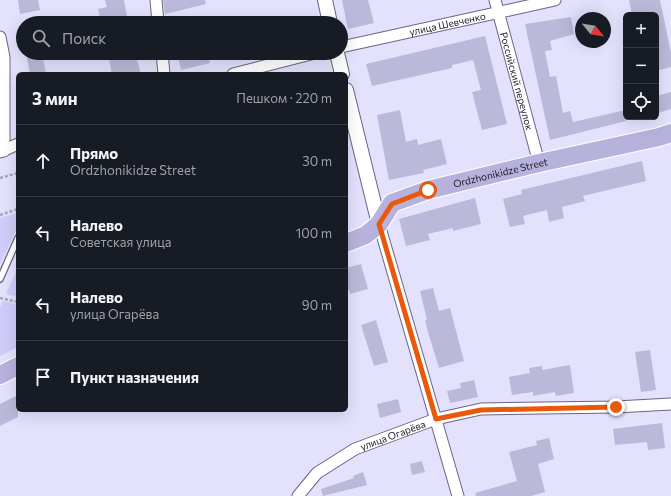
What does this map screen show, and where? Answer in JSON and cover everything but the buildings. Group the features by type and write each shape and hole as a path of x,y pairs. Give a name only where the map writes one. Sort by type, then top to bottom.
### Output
{"main road":[{"name":"Ordzhonikidze Street","path":"348,243 366,235 379,224 392,204 428,190 671,133"},
{"path":"0,375 16,367"}],"street":[{"path":"156,0 157,16"},
{"path":"325,0 328,16"},
{"name":"Российский переулок","path":"495,0 539,163"},
{"name":"улица Шевченко","path":"348,46 498,14 555,0"},
{"path":"0,37 4,57 2,152 16,145"},
{"path":"163,60 164,72"},
{"path":"241,72 288,60"},
{"path":"339,60 342,72"},
{"path":"348,98 379,224 458,496"},
{"name":"улица Огарёва","path":"298,496 317,473 356,449 436,419 481,410 616,407 671,404"}],"lane":[{"path":"0,279 16,243"}],"path":[{"path":"0,178 16,174"},
{"path":"0,215 16,210"},
{"path":"0,298 16,302"}],"shaded area":[{"path":"16,214 16,230 0,264 0,218"},
{"path":"16,272 16,296 6,294"},
{"path":"3,301 16,304 16,348 0,356 0,307"}],"route":[{"path":"428,190 392,204 379,224 436,419 481,410 616,407"}]}
